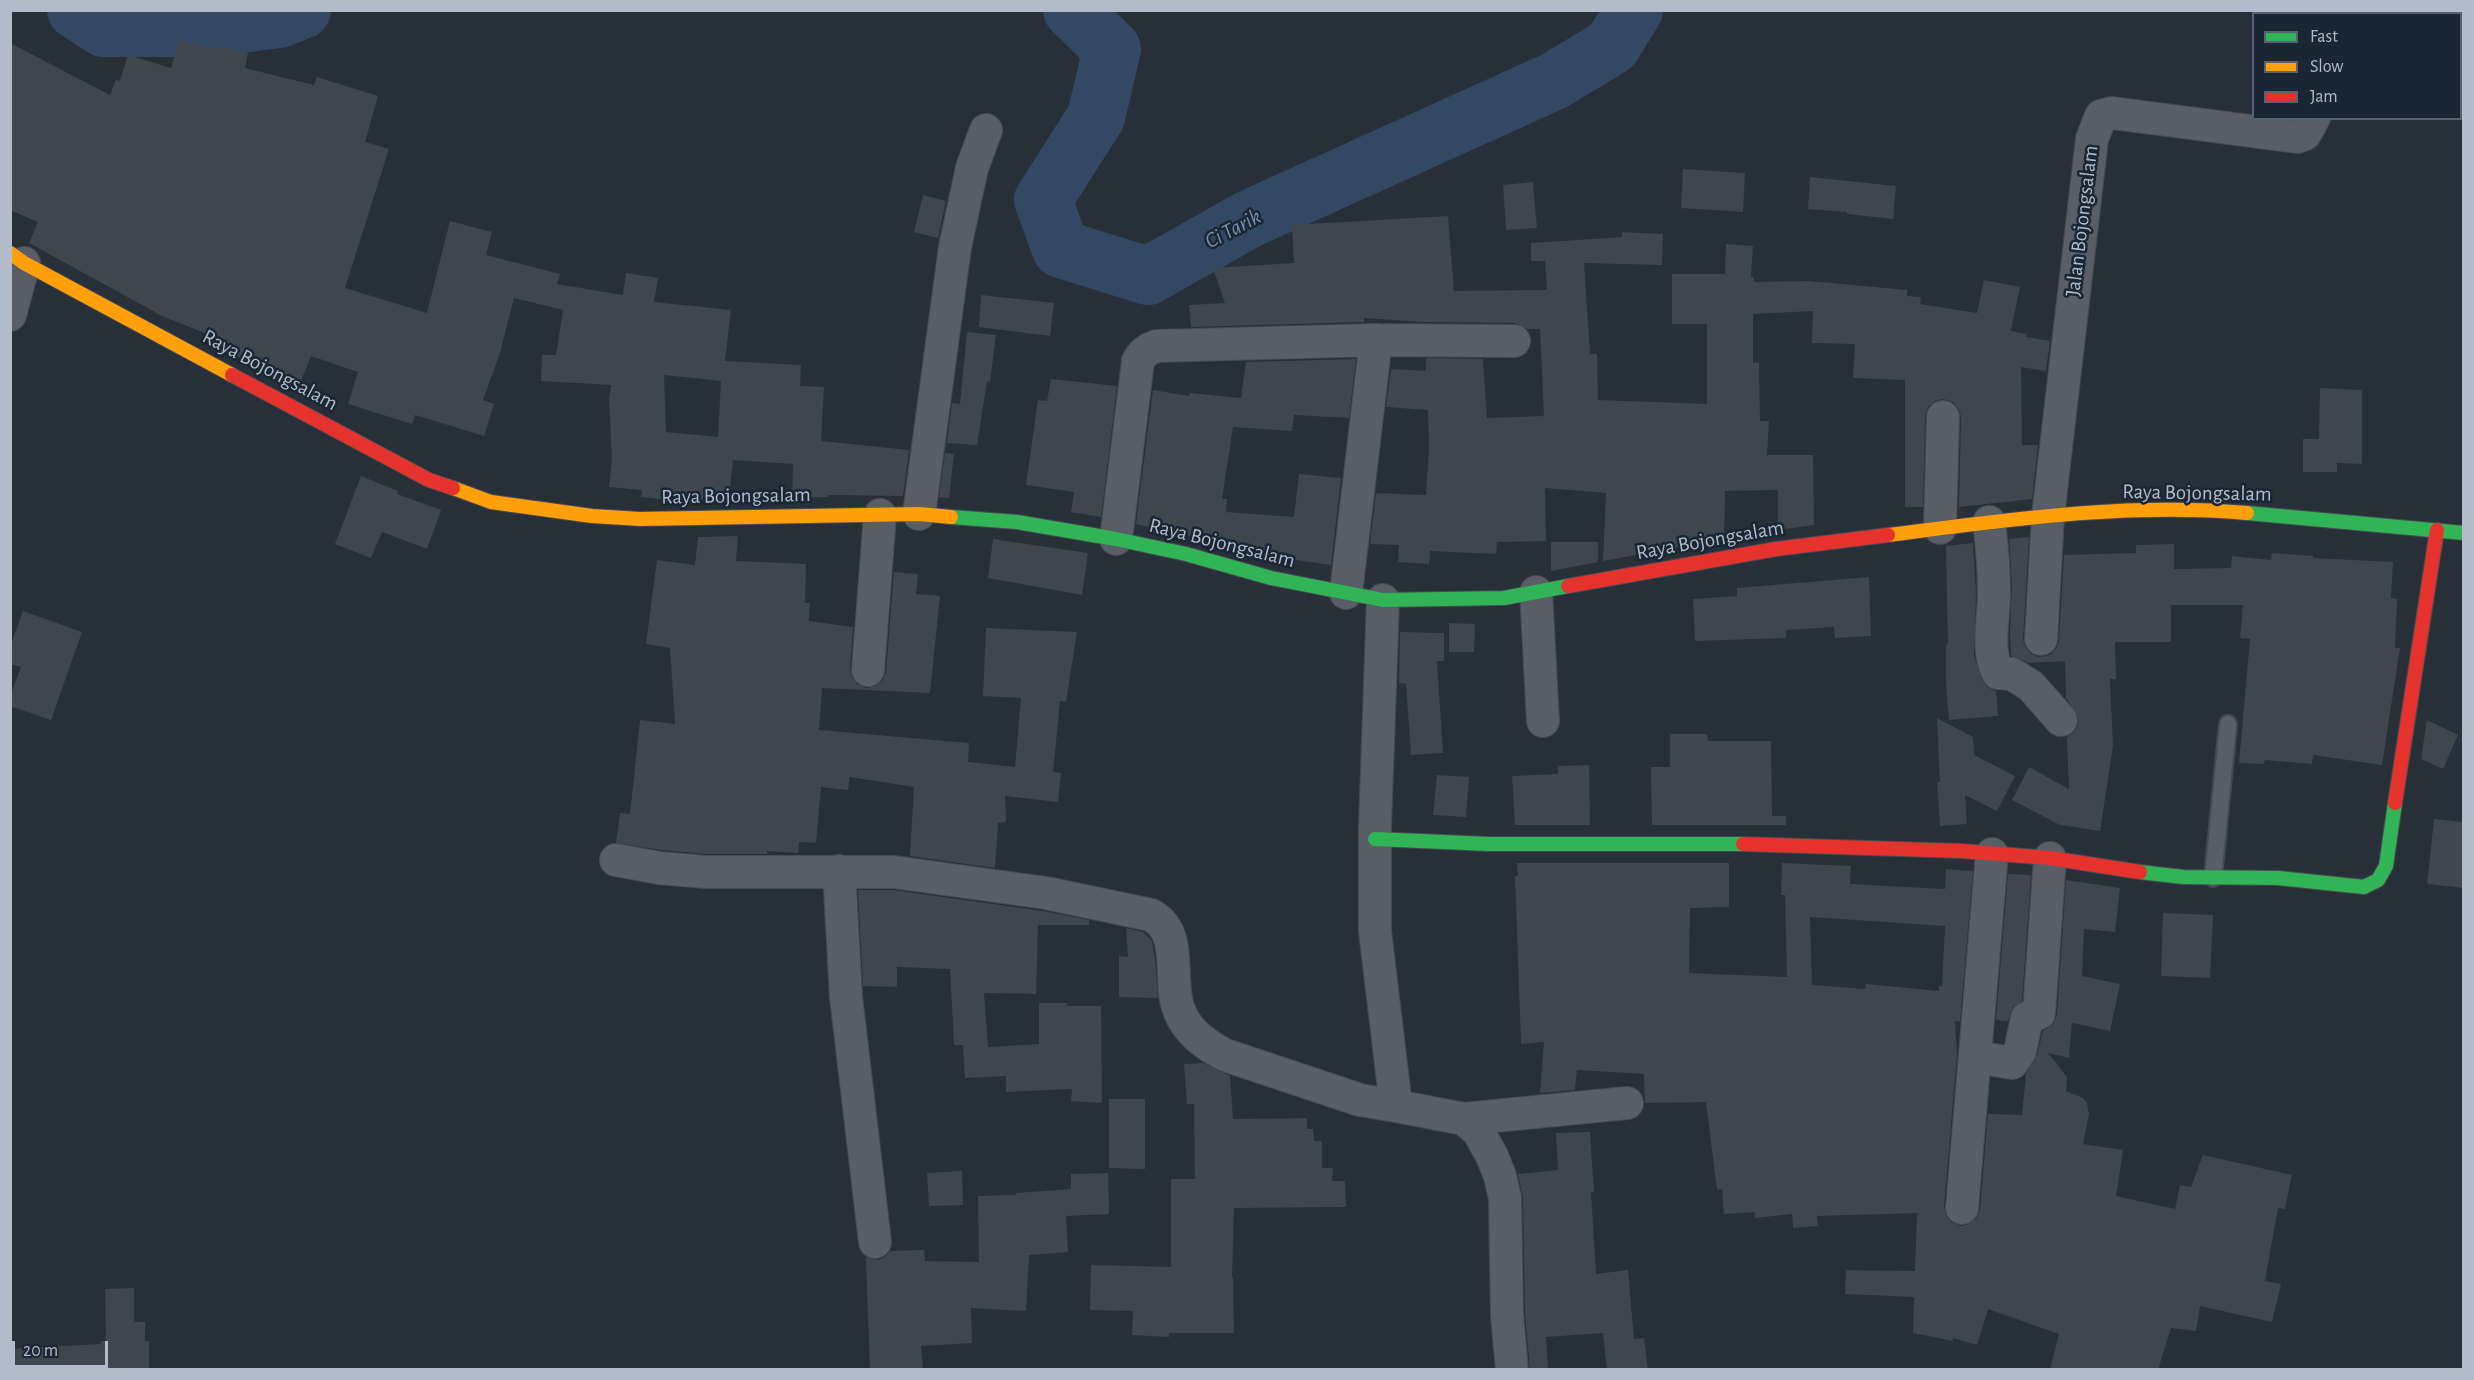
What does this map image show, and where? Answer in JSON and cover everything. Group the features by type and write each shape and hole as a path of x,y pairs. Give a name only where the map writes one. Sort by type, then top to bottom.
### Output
{"main road":[{"name":"Raya Bojongsalam","path":"17,258 429,480 491,502 581,515 640,519 919,514 1017,522 1116,539 1186,554 1270,578 1383,600 1504,598 1776,549 2048,516 2136,511 2228,511 2463,533"},
{"path":"1375,839 1489,844 1786,844 1961,850 2050,858 2151,874 2213,878 2278,878 2364,887 2375,883 2383,876 2386,866 2438,530"}],"street":[{"name":"Jalan Bojongsalam","path":"2048,516 2092,139 2101,116 2112,113 2297,137 2305,134 2313,120"},
{"path":"919,514 955,248 972,168 986,130"},
{"path":"10,315 17,258"},
{"path":"1346,593 1376,340"},
{"path":"1116,539 1138,361 1143,352 1157,346 1376,340 1514,341"},
{"path":"1940,528 1943,417"},
{"path":"868,670 880,515"},
{"path":"2041,639 2048,516"},
{"path":"1989,522 1994,574 1992,642 1995,667 1998,673 2012,674 2031,686 2061,720"},
{"path":"1536,592 1543,721"},
{"path":"1383,600 1375,839 1375,931 1396,1106"},
{"path":"1962,1208 1992,854"},
{"path":"1976,1057 2012,1063 2020,1051 2027,1018 2039,1013 2050,858"},
{"path":"616,860 659,868 706,872 894,872 1034,891 1152,915 1161,920 1168,931 1178,1009 1195,1034 1208,1046 1225,1055 1360,1100 1464,1119 1627,1103"},
{"path":"839,871 846,997 875,1242"},
{"path":"1464,1119 1478,1131 1492,1156 1505,1198 1507,1315 1512,1370"}],"lane":[{"path":"2213,878 2228,724"}],"building":[{"path":"179,40 211,48 212,45 248,53 245,68 314,85 317,77 378,96 365,142 389,149 345,288 427,313 450,221 492,232 486,255 560,274 557,284 623,295 626,273 658,278 654,302 731,310 725,361 801,365 800,386 824,387 821,441 909,450 903,496 828,495 828,497 792,498 793,464 733,460 729,499 668,500 641,497 642,490 609,487 612,459 609,400 611,385 541,381 542,355 556,355 563,310 514,298 500,353 483,400 494,404 484,436 415,415 412,424 348,404 358,372 311,356 298,388 219,346 222,340 162,316 29,243 38,222 10,210 10,43 110,95 116,80 120,81 128,55 171,68","holes":["664,375 721,381 718,437 666,432"]},
{"path":"1683,169 1745,173 1743,212 1681,208"},
{"path":"1810,177 1896,186 1893,219 1808,209"},
{"path":"1533,182 1537,228 1506,230 1503,185"},
{"path":"923,195 946,201 938,238 914,232"},
{"path":"1448,216 1454,291 1547,290 1545,261 1531,261 1531,243 1622,237 1622,232 1663,234 1662,265 1584,263 1590,354 1597,354 1598,400 1707,404 1707,324 1672,324 1672,274 1725,274 1726,244 1753,246 1751,277 1754,277 1754,282 1809,281 1907,290 1907,296 1921,297 1920,304 1977,313 1984,280 2020,287 2011,331 2027,334 2026,337 2050,341 2046,371 2021,367 2022,445 2038,445 2032,499 1959,507 1961,417 1959,409 1953,402 1943,399 1935,401 1928,407 1925,416 1923,507 1905,507 1905,380 1853,378 1855,344 1812,343 1813,311 1753,314 1753,363 1759,362 1760,421 1769,421 1767,455 1813,455 1814,525 1778,530 1778,490 1725,491 1724,539 1603,561 1606,493 1545,488 1546,541 1497,542 1496,554 1430,551 1429,564 1398,562 1399,545 1370,544 1376,493 1426,495 1429,451 1428,410 1386,407 1391,369 1426,371 1426,358 1483,359 1487,418 1544,416 1540,329 1527,329 1514,323 1424,322 1364,318 1364,322 1191,327 1189,305 1225,303 1213,268 1294,263 1292,225"},
{"path":"981,295 1054,303 1050,336 979,327"},
{"path":"967,332 996,335 990,382 987,381 977,445 947,443 952,403 960,404"},
{"path":"1356,359 1349,418 1294,415 1292,431 1233,427 1222,499 1227,499 1226,512 1294,517 1299,474 1341,478 1331,565 1289,559 1289,557 1256,554 1136,524 1153,390 1189,396 1190,393 1241,398 1246,362"},
{"path":"1051,379 1117,386 1101,517 1071,512 1074,492 1026,485 1038,400 1047,401"},
{"path":"2320,388 2362,390 2362,464 2337,463 2337,472 2303,472 2303,439 2319,439"},
{"path":"945,453 954,454 949,498 939,497"},
{"path":"361,476 398,491 397,494 441,510 427,549 382,532 371,558 335,544"},
{"path":"738,536 736,561 806,564 805,603 810,603 809,621 853,627 850,669 857,684 866,688 876,686 883,680 886,672 894,572 918,574 916,594 940,596 930,693 822,688 819,730 969,743 968,762 1015,767 1021,698 983,696 986,628 1077,632 1066,702 1060,701 1053,772 1061,773 1058,802 1005,796 1006,822 998,823 995,868 910,856 914,787 850,777 848,790 821,787 816,843 799,842 798,853 767,851 767,854 707,854 616,843 620,813 630,814 640,720 675,724 670,648 646,644 657,560 695,565 698,537"},
{"path":"2029,537 2023,639 2025,647 2031,654 2039,657 2050,655 2056,649 2059,641 2064,555 2136,553 2136,545 2174,544 2174,569 2231,568 2232,556 2271,560 2272,553 2313,556 2313,558 2393,562 2391,598 2397,599 2395,648 2400,648 2382,765 2313,755 2312,764 2265,760 2264,764 2239,763 2250,639 2240,638 2243,605 2171,605 2171,642 2115,642 2116,679 2110,679 2113,746 2100,831 2060,825 2012,800 2029,767 2069,789 2067,737 2078,725 2078,716 2066,698 2065,661 2029,663 2011,656 2012,584 2009,539"},
{"path":"993,539 1088,553 1082,595 988,578"},
{"path":"1551,542 1598,542 1598,562 1551,571"},
{"path":"1973,543 1976,593 1974,656 1982,680 1987,687 1996,691 1998,716 1949,720 1946,684 1946,645 1948,644 1946,546"},
{"path":"1869,577 1871,636 1835,638 1834,627 1786,630 1786,638 1695,641 1693,599 1737,596 1737,588"},
{"path":"23,611 82,632 51,720 10,706 10,696 21,667 10,664 10,647"},
{"path":"1449,623 1475,624 1474,652 1449,652"},
{"path":"1400,632 1444,633 1444,661 1437,661 1443,753 1411,755 1406,684 1399,683"},
{"path":"1937,718 1973,737 1974,755 2015,776 1997,811 1965,795 1967,824 1940,826"},
{"path":"2427,720 2458,735 2443,769 2421,759"},
{"path":"1670,734 1707,734 1708,741 1771,741 1772,816 1786,816 1786,825 1652,825 1651,767 1670,767"},
{"path":"1589,765 1590,825 1515,825 1512,776 1558,774 1558,766"},
{"path":"1437,775 1469,777 1466,817 1433,815"},
{"path":"2434,819 2463,822 2463,888 2427,884"},
{"path":"1517,863 1729,863 1729,907 1690,908 1689,973 1787,977 1785,895 1781,895 1782,863 1851,866 1850,884 1945,889 1946,869 1973,871 1960,1022 1955,1021 1957,1055 1944,1206 1951,1222 1961,1226 1976,1219 1980,1210 1988,1114 2022,1115 2026,1074 2037,1055 2043,1031 2053,1024 2057,1015 2066,880 2120,888 2115,932 2084,929 2082,976 2120,984 2110,1031 2072,1023 2069,1058 2048,1053 2067,1077 2066,1091 2083,1098 2087,1103 2089,1114 2083,1144 2123,1150 2116,1196 2175,1209 2180,1185 2191,1187 2203,1155 2292,1175 2285,1209 2278,1208 2265,1281 2281,1284 2272,1322 2200,1306 2196,1331 2171,1328 2158,1370 2050,1370 2059,1334 1988,1309 1977,1345 1953,1338 1953,1341 1913,1333 1914,1297 1845,1294 1846,1270 1915,1271 1917,1213 1817,1216 1818,1226 1793,1228 1792,1214 1755,1218 1754,1212 1724,1214 1722,1189 1717,1190 1706,1102 1645,1103 1644,1074 1577,1070 1575,1090 1540,1093 1544,1042 1521,1044 1515,876 1518,876","holes":["1810,917 1945,926 1942,986 1939,986 1939,991 1866,984 1865,989 1812,985"]},
{"path":"2008,874 2031,875 2022,1001 2013,1007 2008,1021 1996,1020"},
{"path":"858,890 893,890 1043,911 1089,920 1089,925 1038,925 1036,994 984,993 988,1047 1039,1044 1039,1003 1101,1006 1102,1103 1071,1101 1072,1089 1006,1092 1006,1076 965,1078 963,1045 954,1045 950,969 897,967 897,987 863,986"},
{"path":"2163,913 2213,915 2210,978 2161,976"},
{"path":"1126,928 1143,932 1152,941 1158,998 1119,997 1119,956 1128,957"},
{"path":"1203,1063 1230,1076 1233,1119 1307,1118 1307,1129 1313,1129 1314,1141 1322,1141 1322,1168 1333,1168 1332,1181 1345,1181 1346,1207 1234,1208 1232,1277 1234,1333 1169,1333 1169,1337 1132,1335 1133,1311 1090,1310 1091,1265 1171,1267 1171,1179 1195,1179 1194,1104 1187,1104 1184,1064"},
{"path":"1109,1099 1145,1099 1145,1169 1109,1168"},
{"path":"1590,1132 1596,1274 1628,1270 1634,1339 1644,1338 1648,1370 1607,1370 1603,1333 1546,1337 1548,1370 1530,1370 1525,1314 1523,1198 1518,1174 1558,1170 1556,1133"},
{"path":"962,1171 963,1205 929,1206 927,1173"},
{"path":"1108,1173 1109,1214 1066,1216 1068,1252 1029,1255 1026,1311 971,1308 972,1343 921,1346 923,1370 870,1370 866,1257 878,1260 890,1251 924,1250 925,1261 979,1262 978,1196 1016,1195 1016,1193 1071,1189 1071,1174"},
{"path":"134,1288 134,1322 145,1322 145,1341 149,1341 149,1370 10,1370 10,1349 101,1344 101,1341 106,1341 105,1289"}],"waterway":[{"name":"Ci Tarik","path":"76,10 104,28 210,28 279,19 302,10"},
{"name":"Ci Tarik","path":"1072,10 1112,49 1096,117 1043,200 1061,249 1148,276 1249,219 1554,81 1612,46 1634,10"}],"traffic: fast":[{"path":"2247,513 2464,533"},
{"path":"951,517 1017,522 1116,539 1186,554 1271,578 1383,600 1504,598 1568,586"},
{"path":"2140,872 2183,877 2278,878 2364,887 2378,880 2386,866 2395,803"},
{"path":"1375,839 1489,844 1743,844"}],"traffic: slow":[{"path":"10,253 24,263 232,375"},
{"path":"453,488 491,502 592,516 640,519 919,514 951,517"},
{"path":"1888,535 2067,514 2112,511 2202,510 2247,513"}],"traffic: jam":[{"path":"232,375 429,480 453,488"},
{"path":"2395,803 2437,530"},
{"path":"1568,586 1776,549 1888,535"},
{"path":"1743,844 1961,851 2050,858 2140,872"}]}
